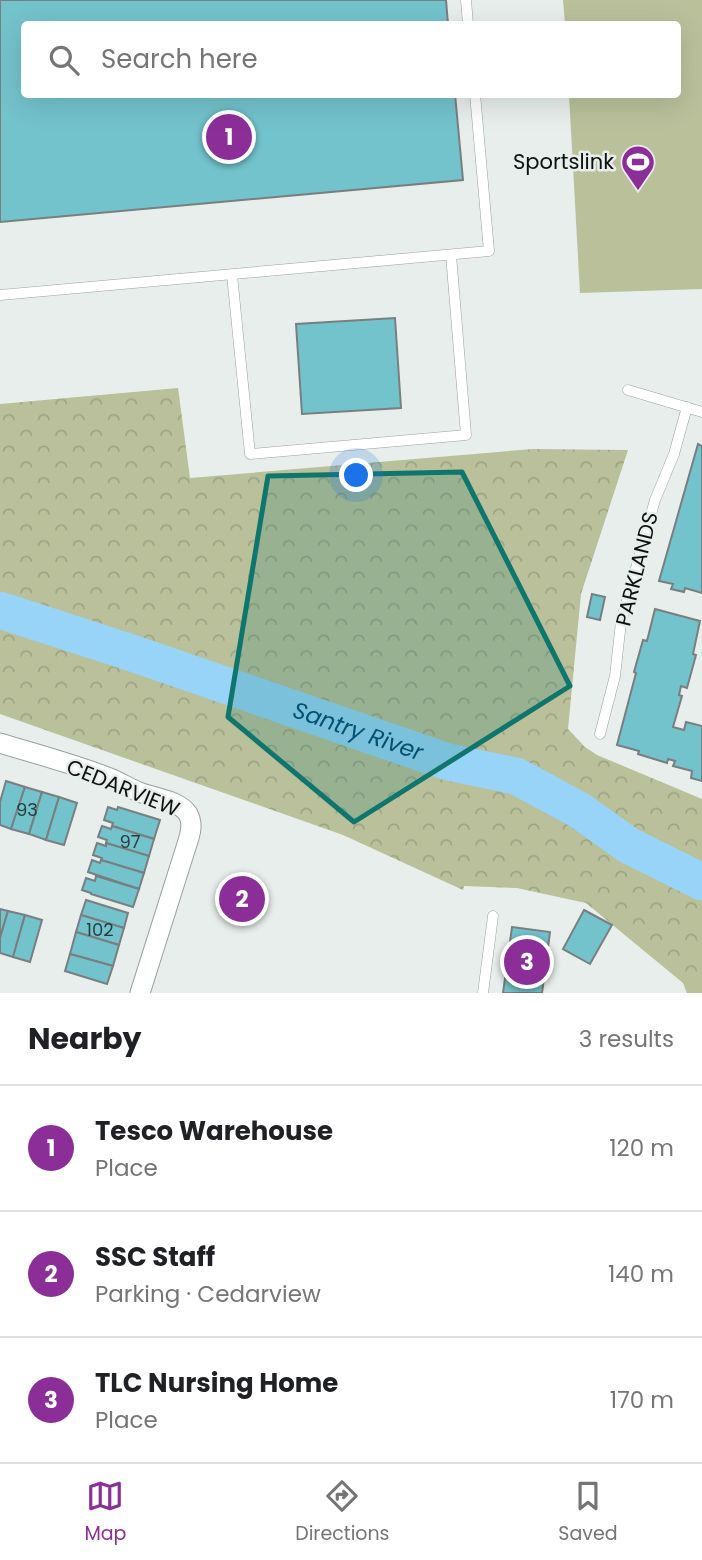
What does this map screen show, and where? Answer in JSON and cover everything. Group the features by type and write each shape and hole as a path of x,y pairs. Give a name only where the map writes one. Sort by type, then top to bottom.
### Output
{"street":[{"name":"CEDARVIEW","path":"0,743 111,779 136,791 169,801 187,813 191,821 188,841 140,993"}],"lane":[{"path":"466,0 468,21"},
{"path":"0,295 489,251 475,98"},
{"path":"232,275 250,454 466,435 451,255"},
{"path":"628,390 702,412"},
{"name":"PARKLANDS","path":"600,734 615,676 621,621 655,500 674,454 687,407"},
{"path":"482,993 493,916"}],"highlighted area":[{"path":"462,472 570,686 354,822 228,717 268,476"}],"green space":[{"name":"Sportslink","path":"563,0 702,0 702,289 580,293 569,98 681,98 681,21 565,21"},
{"path":"178,388 190,478 533,449 628,450 581,594 568,729 597,755 702,799 702,993 687,993 683,983 586,903 517,888 464,886 463,890 343,835 0,714 0,404"}],"building":[{"path":"0,0 446,0 448,21 21,21 21,98 455,98 463,180 0,222"},
{"path":"395,318 401,408 302,414 296,324"},
{"path":"698,444 702,446 702,593 685,588 684,592 671,589 673,584 659,581"},
{"path":"592,594 605,597 600,620 587,617"},
{"path":"655,609 700,621 693,654 696,655 687,688 681,686 679,695 682,696 673,727 684,730 686,722 702,726 702,781 691,778 692,771 673,766 675,761 668,759 667,763 617,745 636,673 634,672 643,640 647,641"},
{"path":"6,781 25,787 11,829 0,825 0,802"},
{"path":"25,787 42,792 29,834 11,829"},
{"path":"42,792 59,797 46,840 29,834"},
{"path":"59,797 77,803 64,845 46,840"},
{"path":"108,807 117,810 118,807 160,820 154,839 112,826 113,823 104,820"},
{"path":"102,826 111,829 112,826 154,839 149,856 106,843 107,840 98,837"},
{"path":"97,843 106,846 106,843 149,856 144,873 93,855"},
{"path":"92,860 100,863 101,860 144,873 139,889 88,872"},
{"path":"96,876 139,889 133,907 82,890 86,878 95,881"},
{"path":"86,900 128,913 124,928 81,915"},
{"path":"0,909 8,911 0,938"},
{"path":"584,910 612,925 590,964 563,949"},
{"path":"8,911 25,915 13,957 0,953 0,938"},
{"path":"25,915 42,920 30,962 13,957"},
{"path":"81,915 124,928 119,945 76,932"},
{"path":"512,927 550,932 542,993 503,993"},
{"path":"76,932 119,945 113,966 70,954"},
{"path":"70,954 113,966 107,984 65,971"}],"waterway":[{"name":"Santry River","path":"0,610 448,762 516,776 579,810 628,845 702,882"}],"place":[{"name":"Tesco Warehouse","path":"229,137"},
{"name":"Sportslink","path":"638,192"},
{"name":"SSC Staff","path":"242,899"},
{"name":"TLC Nursing Home","path":"527,962"}]}
